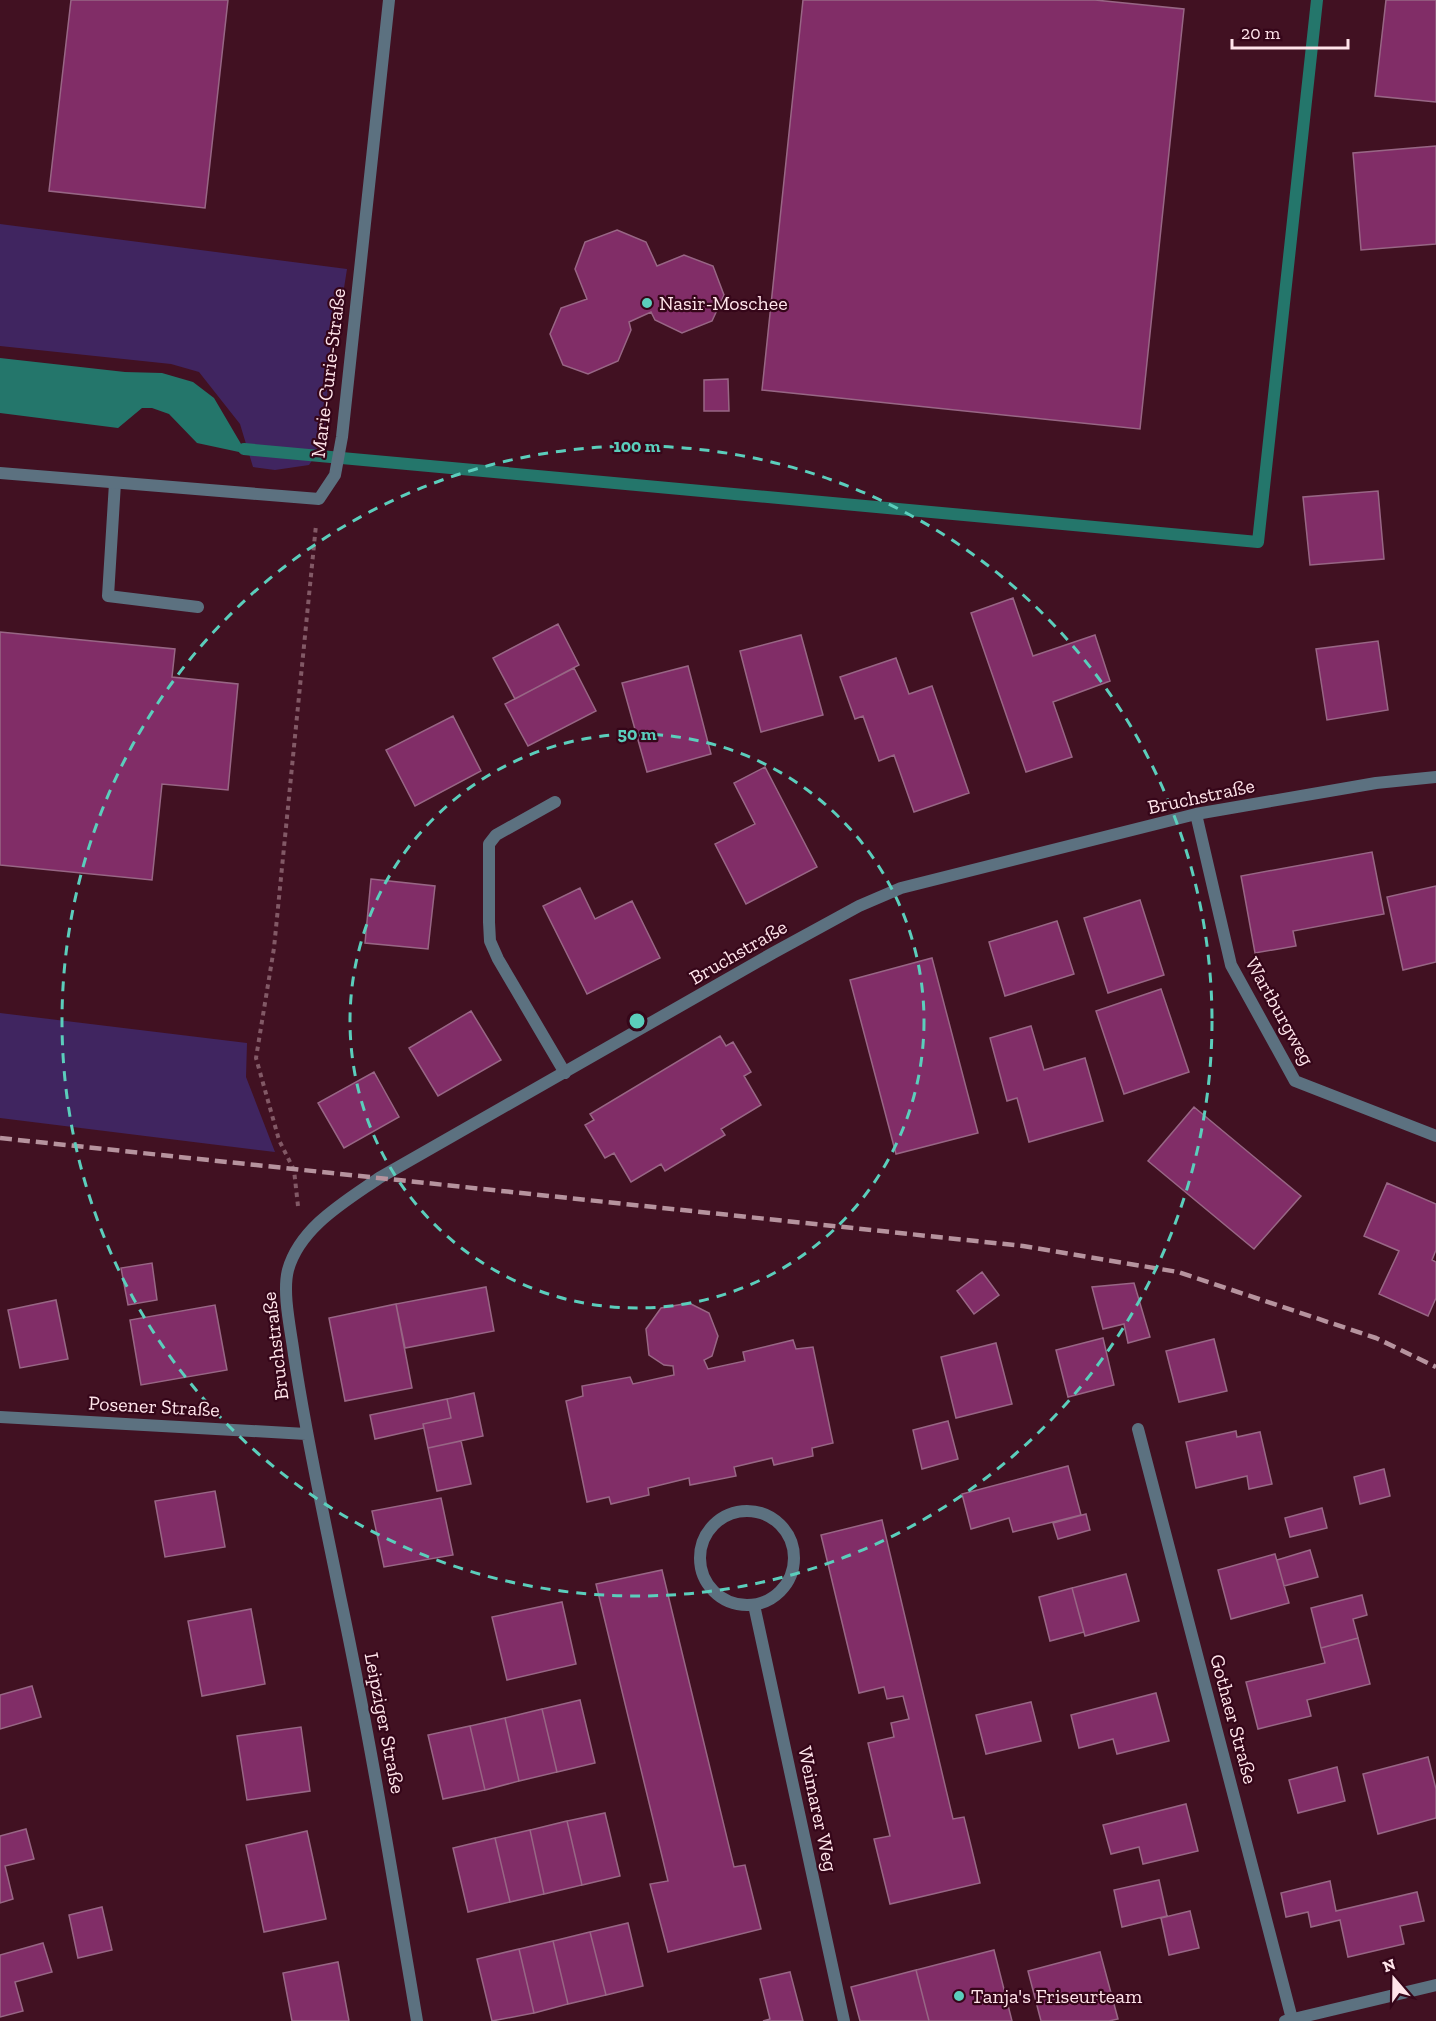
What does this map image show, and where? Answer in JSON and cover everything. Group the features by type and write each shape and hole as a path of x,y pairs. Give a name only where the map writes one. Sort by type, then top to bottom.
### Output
{"street":[{"name":"Marie-Curie-Straße","path":"319,499 335,475 342,437 389,0"},
{"path":"0,473 319,499"},
{"path":"115,483 108,596 198,607"},
{"name":"Bruchstraße","path":"306,1434 286,1286 288,1270 297,1250 311,1230 342,1203 379,1178 772,954 859,906 901,888 1196,814 1376,783 1436,777"},
{"path":"555,802 496,835 489,844 489,922 490,941 498,959 565,1073"},
{"name":"Wartburgweg","path":"1196,814 1231,965 1295,1081 1436,1136"},
{"name":"Posener Straße","path":"0,1417 306,1434"},
{"name":"Gothaer Straße","path":"1138,1429 1289,2020"},
{"name":"Leipziger Straße","path":"306,1434 374,1765 417,2021"},
{"path":"753,1511 774,1519 789,1536 795,1557 790,1580 775,1597 754,1605 731,1603 712,1590 701,1570 701,1547 711,1527 730,1514 753,1511"},
{"name":"Weimarer Weg","path":"754,1605 844,2021"},
{"path":"1289,2020 1436,1984"}],"path":[{"path":"311,1230 297,1204 294,1170 279,1140 256,1058 274,948 319,499"}],"shaded area":[{"path":"0,224 347,269 326,402 325,441 309,465 275,470 253,467 240,424 199,372 171,364 0,346"},
{"path":"0,358 125,372 162,373 193,382 214,398 244,449 239,452 197,443 169,414 152,408 142,408 118,428 0,413"},
{"path":"0,1013 247,1043 246,1077 275,1152 0,1118"}],"building":[{"path":"71,0 228,0 205,208 49,191"},
{"path":"803,0 1095,0 1184,9 1140,429 762,390"},
{"path":"1386,0 1436,0 1436,102 1375,96"},
{"path":"1436,146 1436,244 1361,250 1353,153"},
{"name":"Nasir-Moschee","path":"617,230 646,242 657,266 684,255 713,266 724,295 712,321 682,333 655,320 651,312 629,322 631,330 618,361 588,374 563,365 550,334 561,308 587,299 575,269 585,242"},
{"path":"728,379 729,411 704,411 704,380"},
{"path":"1378,491 1384,559 1310,565 1303,497"},
{"path":"1013,598 1033,656 1095,635 1110,681 1053,702 1072,757 1026,772 971,613"},
{"path":"558,624 579,665 515,699 493,658"},
{"path":"0,632 175,649 172,677 238,684 228,790 162,784 152,880 0,865"},
{"path":"801,635 823,715 761,732 740,651"},
{"path":"1378,641 1388,710 1327,720 1316,649"},
{"path":"896,658 909,694 932,686 969,793 914,812 894,755 879,761 863,716 855,719 840,677"},
{"path":"688,666 711,754 647,772 622,683"},
{"path":"574,668 596,711 528,746 505,704"},
{"path":"453,716 481,771 415,806 386,750"},
{"path":"765,767 817,867 746,904 715,844 755,824 734,783"},
{"path":"1372,852 1384,914 1293,931 1296,946 1255,953 1241,876"},
{"path":"371,879 435,886 428,949 365,943"},
{"path":"1436,886 1436,962 1403,970 1387,897"},
{"path":"580,888 595,919 632,901 660,958 587,994 543,906"},
{"path":"1140,900 1164,975 1108,993 1084,918"},
{"path":"1057,921 1074,974 1005,996 989,942"},
{"path":"932,958 978,1133 896,1154 850,980"},
{"path":"1161,989 1189,1072 1124,1094 1096,1011"},
{"path":"471,1011 501,1060 438,1096 409,1048"},
{"path":"1031,1026 1044,1070 1085,1058 1103,1121 1029,1142 1017,1098 1007,1101 990,1038"},
{"path":"720,1036 726,1046 733,1042 751,1072 744,1076 761,1105 721,1129 725,1135 665,1171 661,1164 631,1182 614,1153 605,1158 585,1125 594,1120 590,1114"},
{"path":"374,1072 399,1117 344,1148 318,1103"},
{"path":"1194,1107 1301,1196 1254,1249 1148,1161"},
{"path":"1387,1183 1436,1204 1436,1250 1432,1260 1436,1262 1436,1298 1428,1316 1379,1294 1399,1251 1364,1236"},
{"path":"152,1263 157,1300 128,1305 121,1268"},
{"path":"982,1272 999,1295 974,1314 957,1291"},
{"path":"1134,1283 1150,1337 1128,1343 1124,1324 1103,1329 1092,1287"},
{"path":"486,1287 494,1331 405,1348 396,1304"},
{"path":"56,1300 68,1359 20,1368 8,1310"},
{"path":"689,1303 709,1313 718,1336 712,1356 704,1360 708,1369 745,1361 743,1352 793,1340 796,1349 813,1347 833,1443 812,1448 813,1456 774,1465 772,1458 734,1467 736,1476 690,1485 689,1478 648,1488 649,1495 611,1504 609,1497 587,1502 566,1401 583,1396 582,1386 630,1377 633,1384 674,1375 673,1366 664,1365 649,1355 646,1329 661,1308"},
{"path":"396,1304 412,1388 345,1401 329,1318"},
{"path":"215,1305 227,1370 141,1385 130,1320"},
{"path":"1103,1338 1114,1385 1068,1397 1056,1350"},
{"path":"1214,1339 1227,1391 1179,1402 1166,1351"},
{"path":"996,1343 1012,1404 956,1418 941,1357"},
{"path":"474,1393 483,1436 428,1448 423,1424 451,1418 447,1399"},
{"path":"447,1399 451,1418 423,1424 424,1428 375,1439 370,1415"},
{"path":"948,1421 958,1459 922,1469 913,1430"},
{"path":"1236,1431 1237,1437 1260,1432 1272,1484 1249,1489 1247,1476 1196,1488 1186,1442"},
{"path":"461,1441 471,1484 437,1491 428,1448"},
{"path":"1068,1466 1081,1515 1013,1532 1009,1518 971,1529 962,1494"},
{"path":"1384,1469 1390,1496 1360,1504 1354,1477"},
{"path":"215,1491 225,1547 165,1557 155,1501"},
{"path":"441,1498 453,1555 384,1567 372,1511"},
{"path":"1322,1508 1327,1528 1290,1537 1285,1518"},
{"path":"1086,1514 1090,1530 1058,1539 1053,1523"},
{"path":"882,1520 953,1819 964,1817 980,1883 890,1904 874,1839 890,1836 868,1743 894,1737 891,1723 909,1719 903,1696 887,1699 884,1687 859,1693 821,1535"},
{"path":"1310,1550 1318,1577 1284,1586 1277,1560"},
{"path":"1275,1554 1289,1603 1231,1619 1218,1570"},
{"path":"662,1570 734,1867 745,1865 761,1929 668,1952 650,1884 668,1881 596,1584"},
{"path":"1126,1574 1139,1621 1085,1636 1072,1588"},
{"path":"1072,1588 1084,1632 1050,1641 1039,1597"},
{"path":"1362,1595 1367,1615 1353,1619 1358,1638 1321,1648 1311,1608"},
{"path":"562,1602 576,1664 507,1680 492,1617"},
{"path":"251,1609 265,1684 202,1696 188,1621"},
{"path":"1358,1638 1370,1684 1307,1700 1311,1716 1258,1729 1246,1682 1325,1663 1321,1648"},
{"path":"32,1686 41,1717 0,1729 0,1695"},
{"path":"1156,1693 1169,1741 1117,1754 1113,1739 1079,1748 1071,1715"},
{"path":"580,1700 595,1763 557,1772 542,1709"},
{"path":"1031,1702 1041,1741 986,1754 976,1715"},
{"path":"542,1709 557,1772 519,1781 505,1718"},
{"path":"505,1718 519,1781 485,1790 470,1726"},
{"path":"470,1726 485,1790 443,1799 428,1735"},
{"path":"301,1727 310,1791 247,1800 237,1736"},
{"path":"1428,1757 1436,1789 1436,1818 1378,1834 1363,1774"},
{"path":"1337,1767 1345,1801 1298,1813 1289,1780"},
{"path":"1186,1804 1198,1851 1143,1864 1139,1847 1111,1854 1103,1825"},
{"path":"605,1813 620,1876 582,1885 567,1821"},
{"path":"567,1821 582,1885 544,1894 530,1830"},
{"path":"26,1829 34,1859 5,1866 13,1899 0,1903 0,1836"},
{"path":"530,1830 544,1894 510,1902 495,1838"},
{"path":"307,1831 326,1919 264,1932 246,1845"},
{"path":"495,1838 510,1902 468,1912 453,1848"},
{"path":"1159,1880 1167,1916 1122,1927 1114,1890"},
{"path":"1330,1881 1336,1911 1417,1892 1424,1921 1400,1926 1404,1944 1348,1957 1340,1920 1311,1927 1308,1912 1286,1917 1281,1893"},
{"path":"102,1907 112,1950 78,1958 69,1915"},
{"path":"1190,1911 1199,1948 1169,1955 1161,1918"},
{"path":"628,1923 643,1986 606,1995 590,1932"},
{"path":"590,1932 606,1995 568,2004 553,1941"},
{"path":"553,1941 568,2004 534,2013 519,1949"},
{"path":"43,1943 52,1972 15,1982 23,2011 0,2017 0,1955"},
{"path":"519,1949 534,2013 492,2021 477,1959"},
{"path":"994,1950 1012,2021 929,2021 916,1970"},
{"path":"1100,1952 1118,2019 1041,2021 1028,1971"},
{"path":"338,1962 349,2021 292,2021 283,1973"},
{"path":"916,1970 929,2021 860,2021 851,1987"},
{"path":"790,1972 803,2021 763,2021 770,2019 760,1979"}],"waterway":[{"path":"244,449 1258,542 1317,0"}],"railway":[{"path":"0,1138 1023,1246 1178,1272 1376,1338 1436,1367"}],"place":[{"name":"Nasir-Moschee","path":"647,303"},
{"name":"Tanja's Friseurteam","path":"959,1996"}]}
